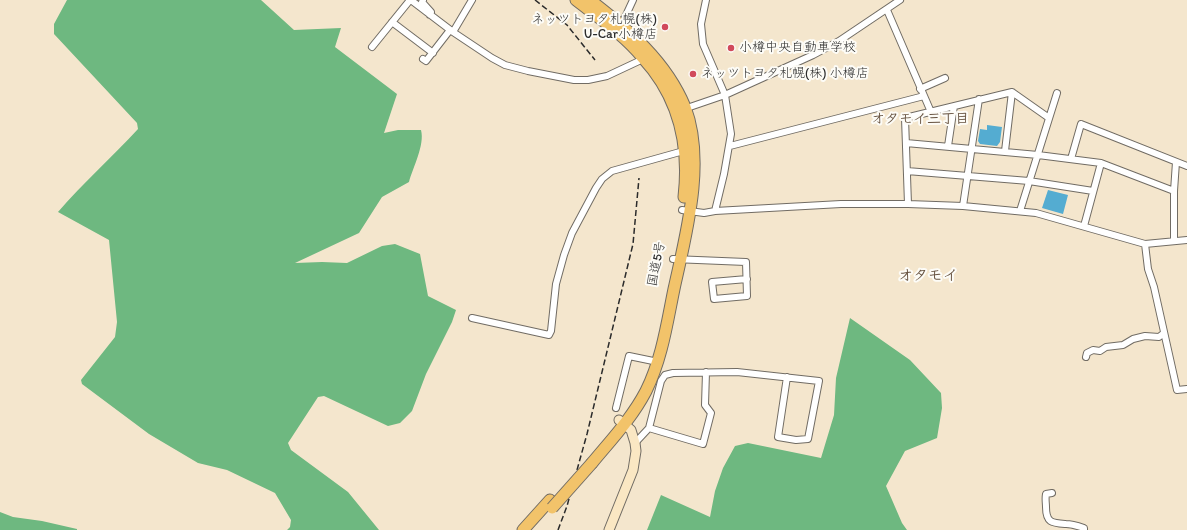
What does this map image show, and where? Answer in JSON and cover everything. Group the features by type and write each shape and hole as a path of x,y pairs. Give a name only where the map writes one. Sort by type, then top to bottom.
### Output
{"highway":[{"name":"国道5号","path":"523,530 551,504 622,422 645,392 654,361 694,180 677,90 665,71 650,52 619,28 576,0"},
{"name":"国道5号","path":"590,0 619,28 643,57 681,110"},
{"name":"国道5号","path":"533,530 551,504"}],"street":[{"path":"372,47 410,0 451,31 492,58 505,65 528,71 574,80 588,80 607,76 639,61 643,57"},
{"path":"423,0 422,2 431,12 430,16"},
{"path":"423,59 426,62 451,31 472,0"},
{"path":"619,28 633,0"},
{"path":"706,0 701,24 703,44 725,95 731,134 730,146 715,211"},
{"path":"681,110 725,95 813,55 839,41 887,10 899,0"},
{"path":"887,10 930,112"},
{"path":"392,22 433,53"},
{"path":"920,89 945,78"},
{"path":"1004,151 1012,92"},
{"path":"908,204 905,118 1012,92 1049,118"},
{"path":"1020,211 1057,94"},
{"path":"730,146 924,96"},
{"path":"963,206 979,99"},
{"path":"948,146 954,106"},
{"path":"1071,159 1081,124 1187,166"},
{"path":"906,143 1004,151 1101,163 1174,191"},
{"path":"472,318 549,335 551,331 556,284 564,255 572,233 596,188 602,180 612,171 689,149"},
{"path":"1174,241 1174,191 1176,162"},
{"path":"1084,226 1101,163"},
{"path":"907,171 1029,181 1093,191"},
{"path":"686,211 704,213 715,211 841,204 963,206 1036,212 1145,244 1187,240"},
{"path":"1145,244 1148,269 1154,287 1176,390 1187,389"},
{"path":"676,260 746,262 747,279 748,296 714,298 712,282 747,279"},
{"path":"1086,357 1087,353 1094,350 1100,351 1106,347 1123,346 1133,339 1145,336 1159,337 1164,333"},
{"path":"616,408 629,356 654,361"},
{"path":"636,444 649,428 661,381 665,375 673,373 706,372 737,372 787,377 819,382 808,439 796,440 778,437 787,377"},
{"path":"649,428 702,444 711,413 705,405 706,372"},
{"path":"609,530 633,470 636,452 636,444 631,430 622,422"},
{"path":"1052,493 1046,494 1045,498 1046,514 1048,519 1052,523 1079,526 1084,528 1084,530"}],"green space":[{"path":"67,0 261,0 294,30 341,28 335,47 397,94 384,133 398,130 421,130 422,136 420,149 409,182 382,197 359,233 295,263 347,263 382,246 395,244 420,254 428,296 456,310 452,322 426,374 412,411 400,423 388,426 324,396 318,397 288,443 291,450 348,492 379,530 287,530 290,527 291,520 275,493 227,470 198,463 149,434 82,384 81,380 115,337 117,322 109,240 58,212 138,129 137,123 54,34 54,24"},
{"path":"850,318 910,360 941,393 942,408 937,438 905,451 886,486 902,523 907,530 647,530 661,495 710,517 715,491 723,468 735,446 748,443 821,458 834,415 836,378"},
{"path":"0,512 13,517 42,521 77,530 0,530"}],"water":[{"path":"987,125 1002,127 1000,142 997,146 980,144 978,141 980,129 987,130"},
{"path":"1048,190 1068,195 1063,214 1042,208"}],"railway":[{"path":"535,0 567,25 595,60"},
{"path":"558,530 567,506 587,434 633,244 639,178"}],"place":[{"name":"ネッツトヨタ札幌(株) U-Car小樽店","path":"665,27"},
{"name":"小樽中央自動車学校","path":"731,48"},
{"name":"ネッツトヨタ札幌(株) 小樽店","path":"693,74"}],"district":[{"name":"オタモイ三丁目","path":"920,119"},
{"name":"オタモイ","path":"928,276"}]}
